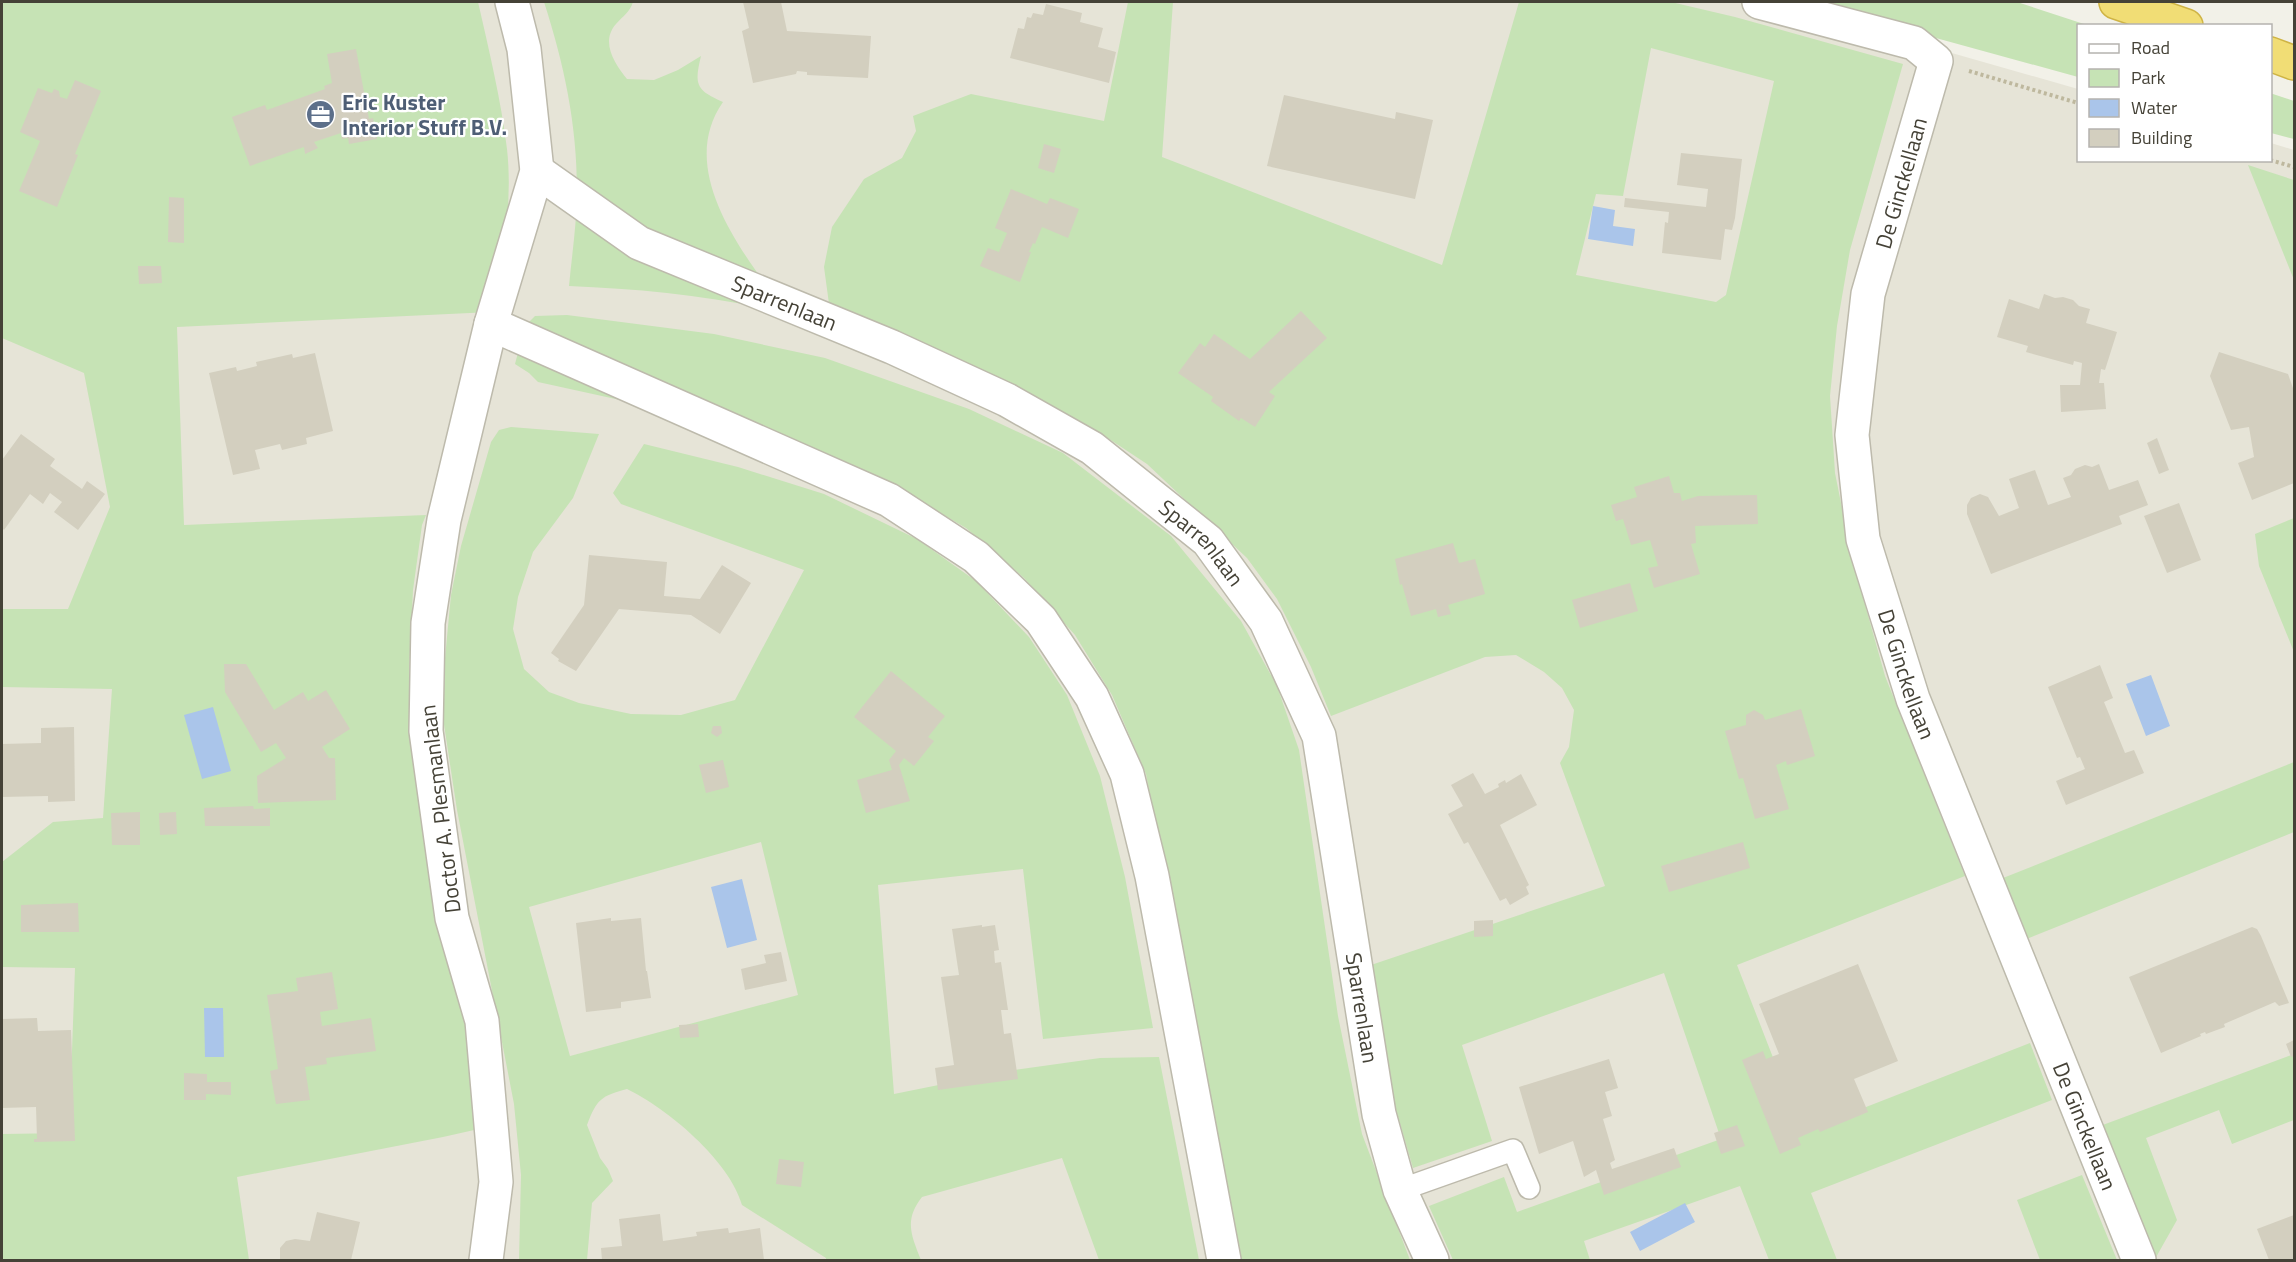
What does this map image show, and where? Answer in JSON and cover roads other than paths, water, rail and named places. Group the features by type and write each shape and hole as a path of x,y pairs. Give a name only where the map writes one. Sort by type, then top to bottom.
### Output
{"highway":[{"path":"2116,2 2180,24"},
{"path":"2272,54 2295,63"}],"street":[{"path":"512,2 524,49 537,171 491,324 889,500 976,557 1041,620 1092,697 1127,774 1152,876 1224,1260"},
{"name":"De Ginckellaan","path":"1759,2 1914,43 1936,61 1868,294 1852,435 1863,539 1913,699 2139,1260"},
{"name":"Sparrenlaan","path":"537,171 639,243 892,347 1007,400 1092,448 1208,541 1266,621 1319,736 1379,1114 1400,1190 1432,1260"},
{"name":"Doctor A. Plesmanlaan","path":"486,1260 496,1182 482,1021 452,918 426,731 428,622 444,520 491,324"}],"lane":[{"path":"1400,1190 1513,1150 1529,1188"}],"water":[{"path":"1593,206 1615,210 1613,226 1635,229 1633,246 1588,239"},
{"path":"2151,675 2170,726 2146,736 2126,684"},
{"path":"213,707 231,771 202,779 184,715"},
{"path":"742,879 757,940 727,948 711,887"},
{"path":"204,1008 223,1008 224,1057 205,1057"},
{"path":"1685,1203 1695,1222 1640,1251 1630,1232"}],"place":[{"name":"Eric Kuster Interior Stuff B.V.","path":"321,115"}]}
